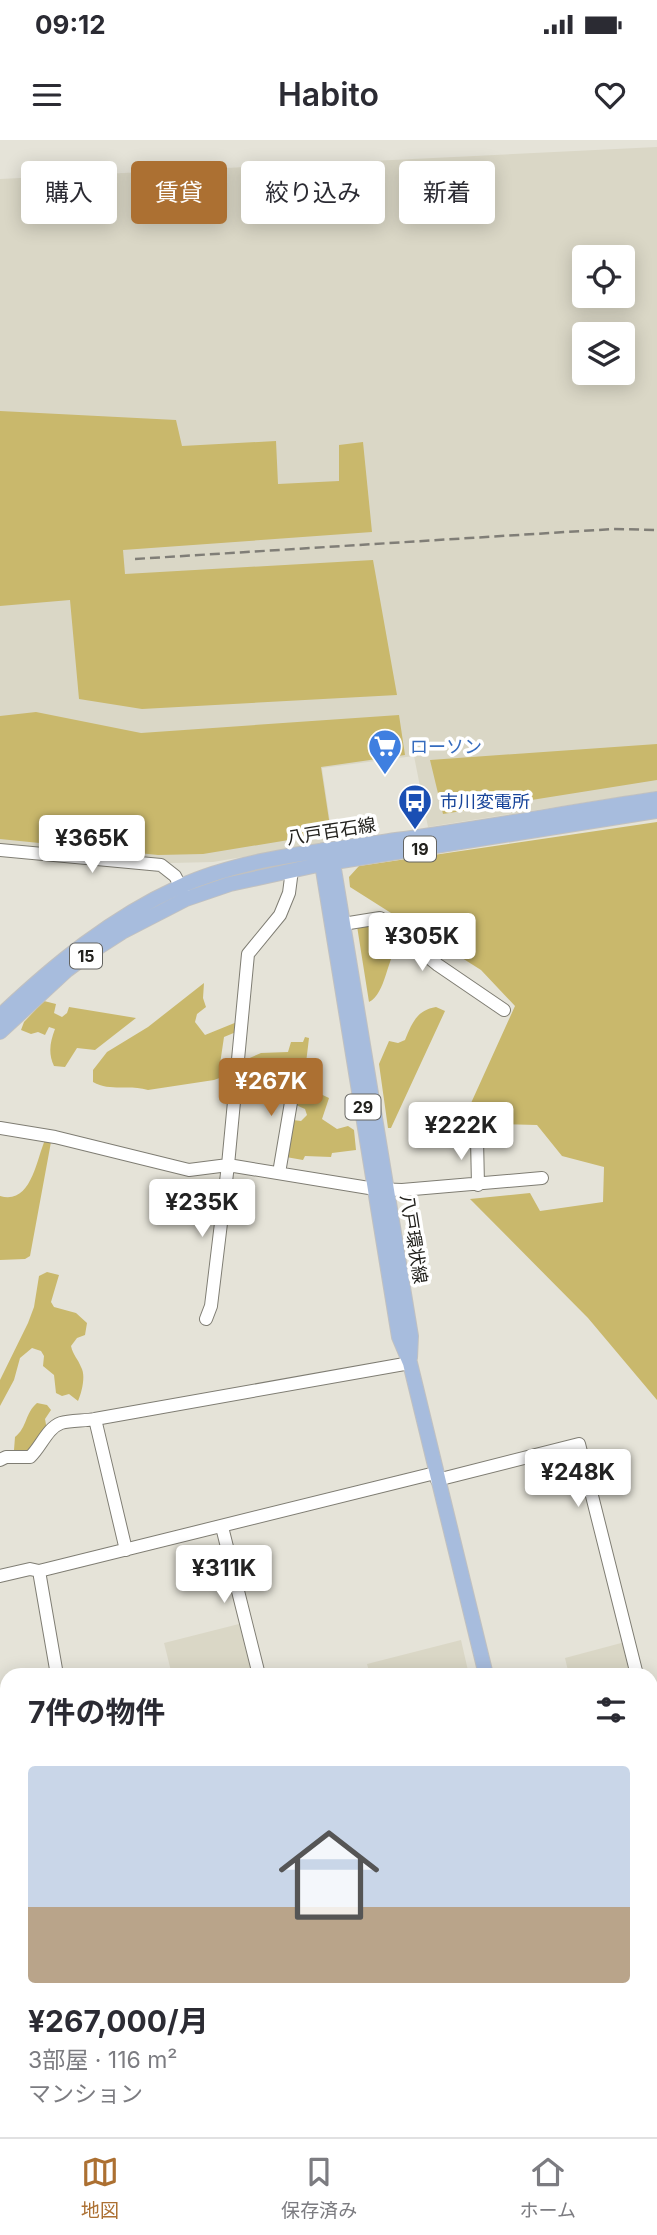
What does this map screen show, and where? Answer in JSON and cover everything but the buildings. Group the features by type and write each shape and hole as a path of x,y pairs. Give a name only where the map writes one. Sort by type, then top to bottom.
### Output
{"main road":[{"name":"八戸百石線","path":"183,893 292,870 326,859 657,799"},
{"name":"八戸百石線","path":"183,893 247,866 326,859 657,811"},
{"name":"八戸環状線","path":"326,859 343,924 381,1189"},
{"name":"八戸環状線","path":"326,859 352,1038 411,1336 410,1363 484,1668"},
{"name":"15","path":"0,1016 50,971 113,923 183,893"},
{"name":"15","path":"0,1032 67,970 183,893"}],"street":[{"path":"0,850 161,865 169,869 183,893"},
{"path":"206,1320 211,1306 228,1166 248,954 280,915 289,893 292,870"},
{"path":"343,924 380,918 438,965 504,1010"},
{"path":"279,1173 297,1067"},
{"path":"0,1128 55,1137 189,1170 228,1166 381,1189 478,1185 542,1178"},
{"path":"477,1139 478,1185"},
{"path":"0,1460 6,1457 30,1457 50,1431 60,1423 410,1363"},
{"path":"95,1419 126,1550"},
{"path":"0,1576 30,1569 39,1570 579,1444 635,1668"},
{"path":"222,1527 257,1668"},
{"path":"39,1570 56,1668"}],"shaded area":[{"path":"657,147 657,791 428,827 414,756 322,768 333,842 213,862 171,863 0,847 0,179 21,178 21,224 117,224 117,173 131,173 131,224 227,224 227,168 241,167 241,224 385,224 385,161 370,161"},
{"path":"0,411 176,420 182,446 276,441 278,484 339,481 339,445 363,442 372,532 123,550 125,574 373,560 397,695 142,709 79,699 70,600 0,606"},
{"path":"36,712 141,733 399,715 405,755 321,767 331,833 203,854 158,855 0,839 0,716"},
{"path":"657,744 657,780 443,814 430,760"},
{"path":"657,822 657,1400 588,1318 470,1199 530,1193 540,1211 603,1202 604,1167 562,1156 537,1125 462,1123 515,1006 481,970 350,887 349,877 359,866"},
{"path":"379,921 400,941 379,991 369,1002 357,926"},
{"path":"204,983 203,998 206,1007 197,1014 195,1022 205,1035 237,1022 236,1032 224,1037 220,1064 226,1072 225,1076 148,1090 107,1087 93,1082 93,1070 107,1052 148,1027"},
{"path":"44,1001 56,1004 54,1013 62,1017 69,1007 136,1018 95,1050 77,1048 65,1067 54,1066 50,1047 55,1029 49,1027 45,1035 21,1030 24,1022"},
{"path":"436,1007 445,1011 391,1128 388,1128 379,1064 389,1041 398,1043 405,1040 420,1014"},
{"path":"305,1037 309,1038 306,1063 295,1063 293,1073 285,1080 271,1077 264,1087 249,1090 246,1100 241,1100 245,1060 261,1053 288,1052 291,1042 303,1042"},
{"path":"302,1071 316,1073 314,1091 329,1098 322,1119 337,1129 348,1126 354,1130 356,1150 332,1153 331,1157 305,1156 303,1160 286,1157 293,1120 301,1121 307,1115 305,1109 296,1105"},
{"path":"45,1140 51,1142 30,1256 25,1259 0,1260 0,1196 10,1197 25,1188"},
{"path":"47,1272 59,1275 51,1302 54,1307 76,1313 87,1323 85,1335 77,1338 71,1346 83,1374 78,1401 69,1394 62,1396 56,1393 54,1375 43,1366 44,1356 41,1351 32,1348 20,1358 14,1380 0,1406 0,1380 34,1307 39,1276"},
{"path":"37,1403 47,1405 51,1410 45,1419 47,1430 32,1452 18,1454 14,1450 15,1437"},
{"path":"239,1624 250,1668 170,1668 164,1643"},
{"path":"461,1640 467,1668 368,1668 367,1664"},
{"path":"625,1642 631,1668 567,1668 565,1658"}],"railway":[{"path":"135,559 614,529 657,530"}],"place":[{"name":"ローソン","path":"385,776"},
{"name":"市川変電所","path":"415,831"}]}
